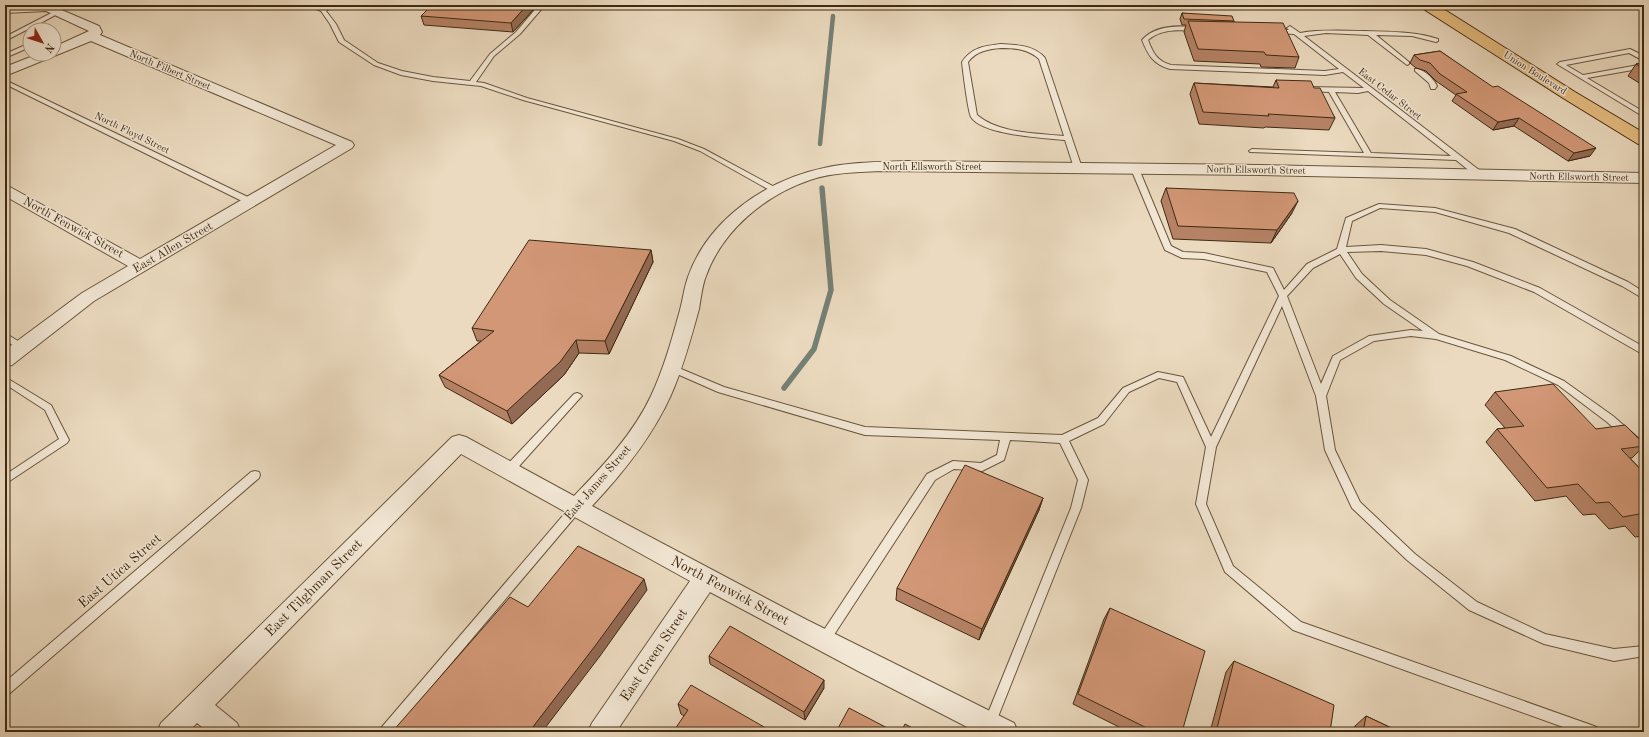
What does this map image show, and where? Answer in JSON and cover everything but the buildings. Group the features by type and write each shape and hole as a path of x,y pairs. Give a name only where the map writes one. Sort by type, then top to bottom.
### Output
{"main road":[{"name":"Union Boulevard","path":"1430,7 1461,28 1644,140"}],"street":[{"path":"5,9 40,7 57,12 95,29 96,32 91,36 62,49"},
{"name":"North Filbert Street","path":"91,36 347,145"},
{"path":"5,72 29,62"},
{"name":"East Allen Street","path":"5,360 23,348 67,312 140,266 347,145"},
{"name":"North Ellsworth Street","path":"867,167 905,166 1260,170 1644,178"},
{"name":"East James Street","path":"576,508 604,480 627,451 661,395 688,314 697,277 717,240 739,216 756,202 776,190 823,172 867,167"},
{"name":"North Fenwick Street","path":"5,190 140,266"},
{"name":"North Fenwick Street","path":"459,443 706,578 997,728"},
{"name":"East Tilghman Street","path":"170,732 459,443"},
{"name":"East Green Street","path":"601,732 706,578"},
{"path":"196,706 228,732"}],"lane":[{"path":"311,5 322,10 333,24 341,41 376,64 401,73 433,79 482,84 525,99 676,140 702,150 776,190"},
{"path":"322,10 333,5"},
{"path":"472,82 492,55 518,33 542,5"},
{"path":"38,22 57,12"},
{"path":"1206,29 1166,28 1150,34 1145,40 1153,59 1159,64 1170,67 1325,73 1344,70"},
{"path":"5,39 22,30"},
{"path":"1267,31 1418,35 1436,40"},
{"name":"East Cedar Street","path":"1294,32 1480,175"},
{"path":"1370,33 1407,63"},
{"path":"1068,138 1001,130 979,122 974,116 964,62 970,54 1003,46 1022,47 1039,53 1042,58 1078,168"},
{"path":"5,56 22,49"},
{"path":"1644,59 1630,51 1560,64 1644,115"},
{"path":"1582,77 1644,66"},
{"path":"1417,70 1432,82 1434,86 1433,88"},
{"name":"North Floyd Street","path":"5,82 250,202"},
{"path":"1300,89 1358,91 1369,89"},
{"path":"1331,90 1369,155"},
{"path":"1252,151 1457,158"},
{"path":"1135,169 1168,248 1182,255 1204,256 1270,270 1283,296 1321,396 1330,450 1356,505 1410,558 1473,606 1544,639 1614,655 1644,651"},
{"path":"1436,336 1387,302 1359,276 1341,250 1349,220 1379,206 1436,210 1512,232 1625,284 1644,296"},
{"path":"1594,732 1298,626 1229,569 1201,504 1211,447 1283,296 1310,266 1341,250 1381,248 1426,252 1470,264 1537,290 1644,352"},
{"path":"1321,396 1336,358 1372,338 1411,333 1436,336 1508,358 1561,383 1610,419 1644,449"},
{"path":"5,336 23,348"},
{"path":"671,368 721,390 864,431 1063,439 1102,421 1126,390 1158,374 1180,379 1211,447"},
{"path":"5,380 48,408 64,440 5,480"},
{"path":"508,471 577,396"},
{"path":"824,640 931,477 953,465 982,467 1001,457 1006,436"},
{"path":"997,728 1076,508 1083,480 1063,439"},
{"name":"East Utica Street","path":"5,690 255,475"},
{"name":"East James Street","path":"385,732 576,508"}],"waterway":[{"path":"820,144 833,16"},
{"path":"784,388 814,349 831,290 822,188"}]}
